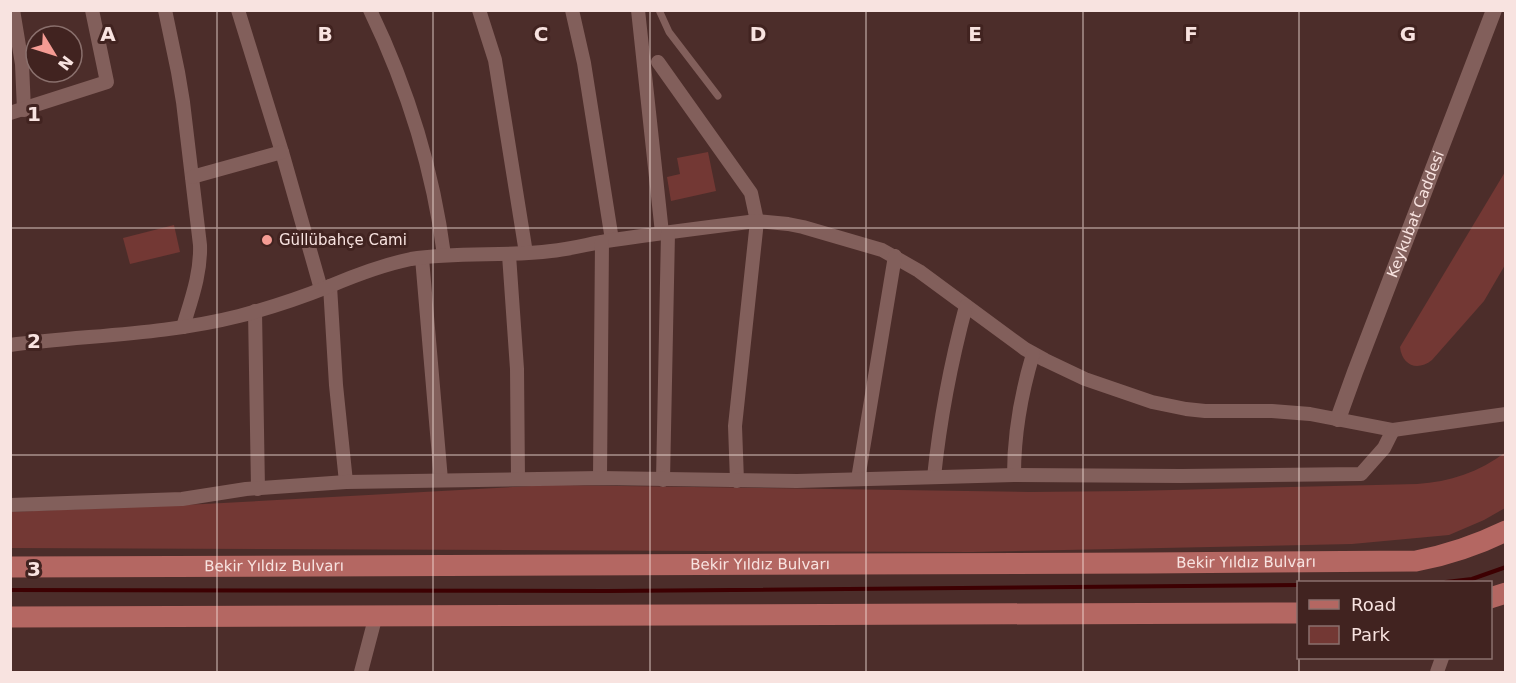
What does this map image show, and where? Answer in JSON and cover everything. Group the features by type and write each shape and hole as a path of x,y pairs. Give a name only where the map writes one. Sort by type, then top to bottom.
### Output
{"main road":[{"name":"Bekir Yıldız Bulvarı","path":"10,567 1416,561 1468,548 1506,531"},
{"path":"10,617 1297,613"}],"street":[{"path":"13,10 22,64 17,111 107,82 92,10"},
{"path":"165,10 178,72 201,256 198,277 183,327"},
{"path":"238,10 325,288 346,482"},
{"path":"370,10 395,64 423,145 436,200 444,255"},
{"path":"479,10 495,60 526,254"},
{"path":"572,10 584,63 607,241 600,478"},
{"path":"638,10 665,233 663,480"},
{"name":"Keykubat Caddesi","path":"1338,419 1494,10"},
{"path":"658,62 751,193 757,221 735,426 737,481"},
{"path":"192,177 282,152"},
{"path":"10,345 143,333 215,322 325,288 379,267 422,258 444,255 526,254 757,221 802,226 882,249 920,271 1033,354 1085,379 1168,406 1205,411 1310,414 1393,430 1506,414"},
{"path":"509,255 517,369 518,478"},
{"path":"858,479 895,256"},
{"path":"422,258 441,480"},
{"path":"934,477 945,393 966,306"},
{"path":"255,311 258,489"},
{"path":"1014,475 1018,418 1033,354"},
{"path":"10,505 182,499 224,492 316,483 518,478 737,481 1014,475 1361,474 1384,448 1393,430"},
{"path":"361,672 376,615"}],"lane":[{"path":"659,10 669,32 718,96"}],"green space":[{"path":"708,152 716,191 671,201 667,177 680,174 677,158"},
{"path":"1505,172 1505,265 1484,301 1432,360 1421,366 1411,365 1404,358 1400,347"},
{"path":"174,225 180,252 130,264 123,238"},
{"path":"1506,452 1505,508 1449,535 1352,544 972,552 11,548 10,512 550,485 1030,492 1417,484 1464,475"}],"waterway":[{"path":"1455,581 1472,579 1506,567"},
{"path":"10,590 607,591 1297,585"}],"place":[{"name":"Güllübahçe Cami","path":"267,240"}]}
